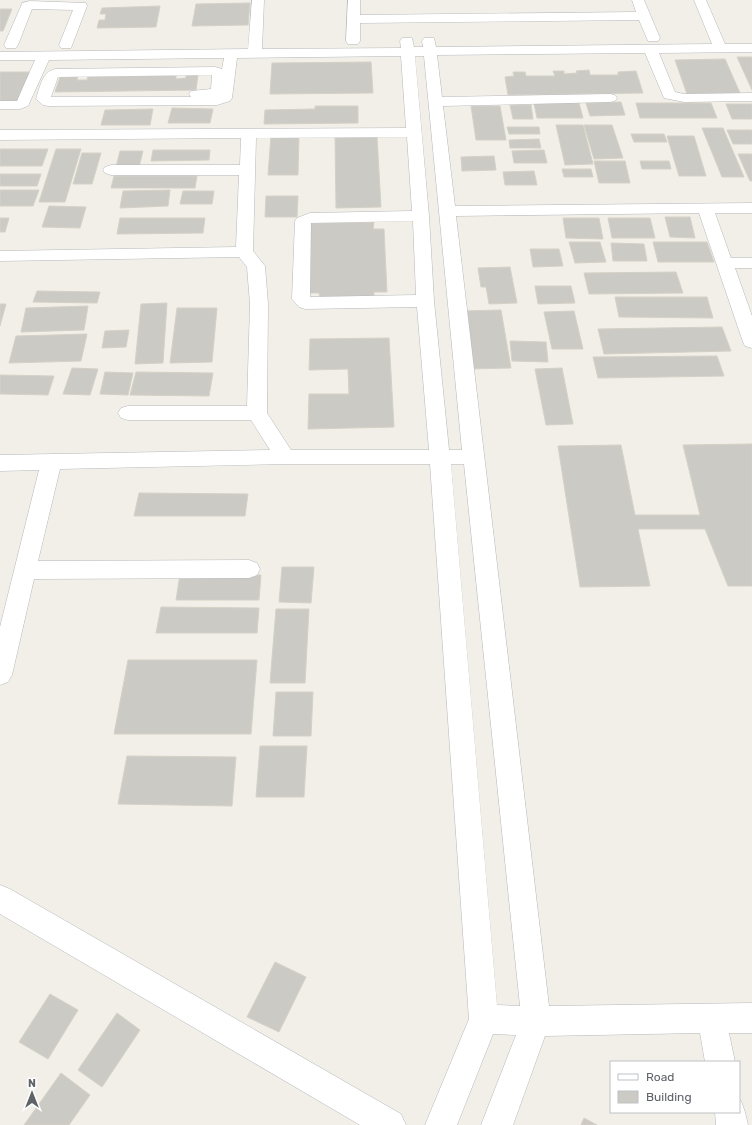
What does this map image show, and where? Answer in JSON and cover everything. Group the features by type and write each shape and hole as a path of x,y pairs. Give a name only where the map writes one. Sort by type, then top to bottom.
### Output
{"street":[{"path":"256,48 258,0"},
{"path":"353,41 354,0 366,0"},
{"path":"638,0 669,95 684,98 752,97"},
{"path":"700,0 718,43"},
{"path":"66,45 81,6 27,6 6,45 256,48 718,43 752,48"},
{"path":"354,19 644,16"},
{"path":"718,43 752,37"},
{"path":"0,56 231,54 256,48 353,41 407,46"},
{"path":"407,46 421,216 425,301 440,458 484,1019 441,1125"},
{"path":"430,46 473,457 536,1021 497,1125"},
{"path":"196,94 215,93 218,91 219,73 215,71 55,73 51,76 43,99 48,102 217,101 225,98 231,54"},
{"path":"0,105 23,104 44,56"},
{"path":"436,102 610,98"},
{"path":"0,135 414,132"},
{"path":"249,134 244,252 256,266 259,304 257,413 285,457"},
{"path":"111,170 247,170"},
{"path":"705,208 725,263 748,319 752,342"},
{"path":"448,211 752,208"},
{"path":"421,216 310,218 303,221 301,299 305,303 425,301"},
{"path":"0,256 244,252"},
{"path":"725,263 752,263"},
{"path":"128,413 257,413"},
{"path":"0,463 285,457 473,457"},
{"path":"0,675 51,462"},
{"path":"25,570 249,569"},
{"path":"0,899 390,1125"},
{"path":"484,1019 536,1021 752,1018"},
{"path":"712,1019 720,1061"},
{"path":"730,1113 732,1125"}],"building":[{"path":"250,3 248,25 192,26 196,4"},
{"path":"160,6 156,27 97,28 99,20 105,20 106,14 100,14 102,8"},
{"path":"0,9 12,9 3,31 0,31"},
{"path":"737,57 752,57 752,90"},
{"path":"725,59 740,93 687,94 675,60"},
{"path":"371,62 373,93 270,94 272,63"},
{"path":"589,70 590,75 618,75 618,72 636,71 643,93 508,95 505,77 514,76 513,72 525,72 526,76 555,76 553,71 564,71 564,74"},
{"path":"0,72 33,72 20,102 0,102"},
{"path":"176,75 176,79 186,78 186,75 198,75 196,90 55,92 60,77 78,76 77,80 87,80 88,76"},
{"path":"621,102 625,115 590,116 586,103"},
{"path":"534,103 579,103 583,118 537,118"},
{"path":"636,103 711,103 717,118 640,118"},
{"path":"726,104 752,104 752,119 732,119"},
{"path":"510,105 531,105 533,119 513,119"},
{"path":"315,106 358,106 358,123 264,124 265,110 315,109"},
{"path":"471,106 500,106 506,140 476,140"},
{"path":"172,108 213,109 210,123 168,123"},
{"path":"153,109 150,125 101,125 105,110"},
{"path":"556,125 583,125 593,164 565,165"},
{"path":"584,125 612,125 623,158 594,159"},
{"path":"507,127 539,127 540,134 509,134"},
{"path":"702,128 723,128 744,177 722,177"},
{"path":"727,130 752,130 752,144 733,144"},
{"path":"631,134 664,134 667,142 634,142"},
{"path":"271,135 299,135 298,175 268,175"},
{"path":"377,136 381,207 336,208 335,137"},
{"path":"667,136 694,136 706,176 679,176"},
{"path":"539,139 541,148 510,148 509,140"},
{"path":"0,149 48,149 42,166 0,166"},
{"path":"56,149 81,149 65,202 39,202"},
{"path":"153,150 210,150 209,160 151,161"},
{"path":"544,150 547,163 514,163 512,151"},
{"path":"120,151 143,151 139,167 116,167"},
{"path":"82,153 101,153 92,184 73,184"},
{"path":"738,154 752,154 752,181 750,181"},
{"path":"494,156 496,170 462,171 461,157"},
{"path":"594,161 625,161 630,183 599,183"},
{"path":"640,161 669,161 671,169 642,169"},
{"path":"562,169 591,169 593,177 564,177"},
{"path":"534,171 537,185 505,185 503,172"},
{"path":"0,174 41,174 37,186 0,186"},
{"path":"114,176 197,176 195,188 111,188"},
{"path":"0,190 39,190 33,206 0,206"},
{"path":"170,190 168,206 120,208 123,191"},
{"path":"183,191 214,191 212,204 180,204"},
{"path":"266,196 298,196 297,217 265,217"},
{"path":"49,206 86,207 80,228 42,227"},
{"path":"665,217 690,217 695,238 670,237"},
{"path":"0,218 9,218 5,232 0,232"},
{"path":"120,218 205,218 203,233 117,234"},
{"path":"563,218 599,218 603,239 566,238"},
{"path":"608,218 650,218 655,238 612,238"},
{"path":"307,222 374,222 373,229 384,229 387,292 374,292 374,300 320,300 319,293 304,293"},
{"path":"569,242 600,242 606,262 575,263"},
{"path":"653,242 707,242 714,262 658,262"},
{"path":"611,243 644,244 647,261 613,261"},
{"path":"530,249 559,249 563,266 533,267"},
{"path":"510,267 517,303 489,304 486,287 481,287 478,268"},
{"path":"676,272 683,293 589,294 584,273"},
{"path":"535,286 571,286 575,303 538,304"},
{"path":"37,291 100,292 97,303 33,302"},
{"path":"615,297 707,297 713,318 619,317"},
{"path":"167,303 163,363 135,364 141,304"},
{"path":"0,304 6,304 0,326"},
{"path":"88,306 84,330 21,332 26,308"},
{"path":"177,308 217,308 212,362 170,363"},
{"path":"501,310 511,368 467,369 462,311"},
{"path":"574,311 583,349 552,349 544,312"},
{"path":"722,327 731,351 604,354 598,329"},
{"path":"129,330 126,347 102,348 105,331"},
{"path":"87,334 81,361 9,363 16,336"},
{"path":"389,338 394,427 308,429 309,394 349,394 348,369 309,370 310,339"},
{"path":"510,341 546,342 548,362 512,361"},
{"path":"717,356 724,376 598,378 593,357"},
{"path":"72,368 98,369 90,395 63,394"},
{"path":"562,368 573,424 546,425 535,369"},
{"path":"105,372 133,373 128,395 100,394"},
{"path":"136,372 213,373 209,396 130,395"},
{"path":"0,375 54,376 48,395 0,394"},
{"path":"752,444 752,586 728,586 705,529 638,529 650,586 580,587 558,446 621,445 635,515 700,515 683,445"},
{"path":"139,493 248,494 245,516 134,516"},
{"path":"282,567 314,567 311,603 279,602"},
{"path":"180,574 261,575 259,600 176,600"},
{"path":"161,607 259,608 257,633 156,633"},
{"path":"276,609 309,609 305,683 270,683"},
{"path":"128,660 257,660 251,734 114,734"},
{"path":"276,692 313,692 311,736 273,736"},
{"path":"260,746 307,746 304,797 256,797"},
{"path":"127,756 236,757 232,806 118,804"},
{"path":"275,962 306,977 279,1032 247,1017"},
{"path":"50,994 78,1010 48,1059 19,1042"},
{"path":"117,1013 140,1030 102,1087 78,1070"},
{"path":"61,1073 90,1095 69,1125 24,1125"},
{"path":"584,1118 597,1125 581,1125"}]}
